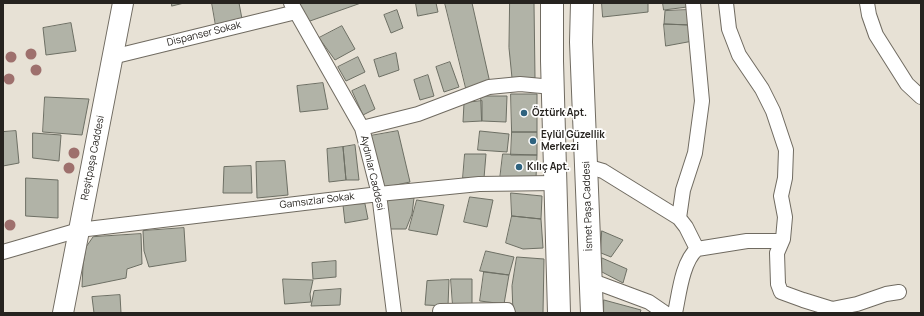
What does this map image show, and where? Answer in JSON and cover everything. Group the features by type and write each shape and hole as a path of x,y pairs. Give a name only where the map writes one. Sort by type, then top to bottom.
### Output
{"highway":[{"path":"552,3 559,313"},
{"name":"İsmet Paşa Caddesi","path":"582,3 581,42 592,313"}],"main road":[{"name":"Reşitpaşa Caddesi","path":"64,313 123,3"}],"street":[{"path":"679,218 683,190 695,153 702,101 693,3"},
{"path":"726,3 729,28 739,54 762,89 773,111 786,150 782,196 785,218 782,241 777,252 778,284 781,292 832,309 857,304 886,294 899,292"},
{"path":"867,3 869,15 876,35 907,84 921,97"},
{"name":"Dispanser Sokak","path":"112,57 294,7"},
{"name":"Aydınlar Caddesi","path":"294,7 362,128 379,194 394,313"},
{"path":"362,128 418,114 489,87 520,84 553,87"},
{"path":"586,166 603,171 679,218 686,227 697,249"},
{"name":"Gamsızlar Sokak","path":"3,252 79,230 379,194 479,184 556,183"},
{"path":"675,313 684,274 692,254 697,249 747,241 782,241"},
{"path":"590,280 649,302 665,313"},
{"path":"440,311 507,310 508,313"}],"building":[{"path":"172,3 184,3 172,6"},
{"path":"212,3 239,3 242,19 216,26"},
{"path":"297,3 361,3 310,21"},
{"path":"416,3 436,3 438,12 418,16"},
{"path":"445,3 472,3 490,83 466,88"},
{"path":"510,3 534,3 535,78 512,78 509,48"},
{"path":"602,3 648,3 648,12 603,17"},
{"path":"663,3 687,3 687,7 664,10"},
{"path":"397,10 403,28 391,33 384,15"},
{"path":"687,10 690,25 664,24 665,11"},
{"path":"71,23 76,51 46,55 43,28"},
{"path":"664,24 690,25 693,41 666,46"},
{"path":"342,26 355,49 335,60 319,38"},
{"path":"396,53 399,70 379,77 374,60"},
{"path":"358,57 365,72 346,81 338,67"},
{"path":"450,62 459,87 444,92 436,67"},
{"path":"428,75 434,96 420,100 414,80"},
{"path":"323,83 328,109 300,112 297,86"},
{"path":"365,85 375,109 363,115 352,91"},
{"name":"Öztürk Apt.","path":"511,94 537,94 537,132 512,132"},
{"path":"481,96 507,96 506,122 482,121"},
{"path":"45,97 89,99 82,135 43,132"},
{"path":"482,101 482,121 463,122 464,103"},
{"path":"16,131 19,163 3,166 3,132"},
{"path":"398,131 410,182 382,188 370,136"},
{"path":"480,131 509,134 507,152 478,150"},
{"path":"512,132 537,132 537,155 511,155"},
{"path":"33,133 61,135 59,161 33,158"},
{"path":"355,145 359,180 346,180 343,147"},
{"path":"343,147 346,180 329,182 327,149"},
{"path":"465,154 486,154 484,178 463,178"},
{"name":"Kılıç Apt.","path":"503,154 537,155 536,178 500,179"},
{"path":"285,161 288,195 257,198 256,162"},
{"path":"251,166 252,193 223,193 224,167"},
{"path":"26,178 58,180 58,218 26,216"},
{"path":"511,193 542,196 541,219 512,216"},
{"path":"400,197 414,198 412,214 406,229 387,229 384,199"},
{"path":"470,197 493,200 487,227 464,222"},
{"path":"417,200 444,205 437,235 409,230"},
{"path":"365,204 368,219 345,223 343,205"},
{"path":"512,216 541,219 543,248 523,249 506,243"},
{"path":"184,228 186,261 149,267 144,251 143,231"},
{"path":"602,231 623,240 611,257 601,253"},
{"path":"141,234 142,264 127,269 126,278 82,287 86,247 93,237"},
{"path":"486,251 514,257 509,275 480,271"},
{"path":"517,257 544,259 543,313 513,313 512,286"},
{"path":"602,258 627,269 623,283 602,272"},
{"path":"336,261 336,277 313,279 312,263"},
{"path":"484,272 509,275 504,304 480,301"},
{"path":"283,279 313,280 310,294 311,302 285,304"},
{"path":"451,279 472,279 472,306 453,306"},
{"path":"449,280 448,306 425,305 427,281"},
{"path":"341,289 340,305 311,306 314,291"},
{"path":"120,295 121,313 94,313 92,297"},
{"path":"604,300 641,310 640,313 604,313"}],"place":[{"name":"Öztürk Apt.","path":"524,113"},
{"name":"Eylül Güzellik Merkezi","path":"533,141"},
{"name":"Kılıç Apt.","path":"519,167"}]}
